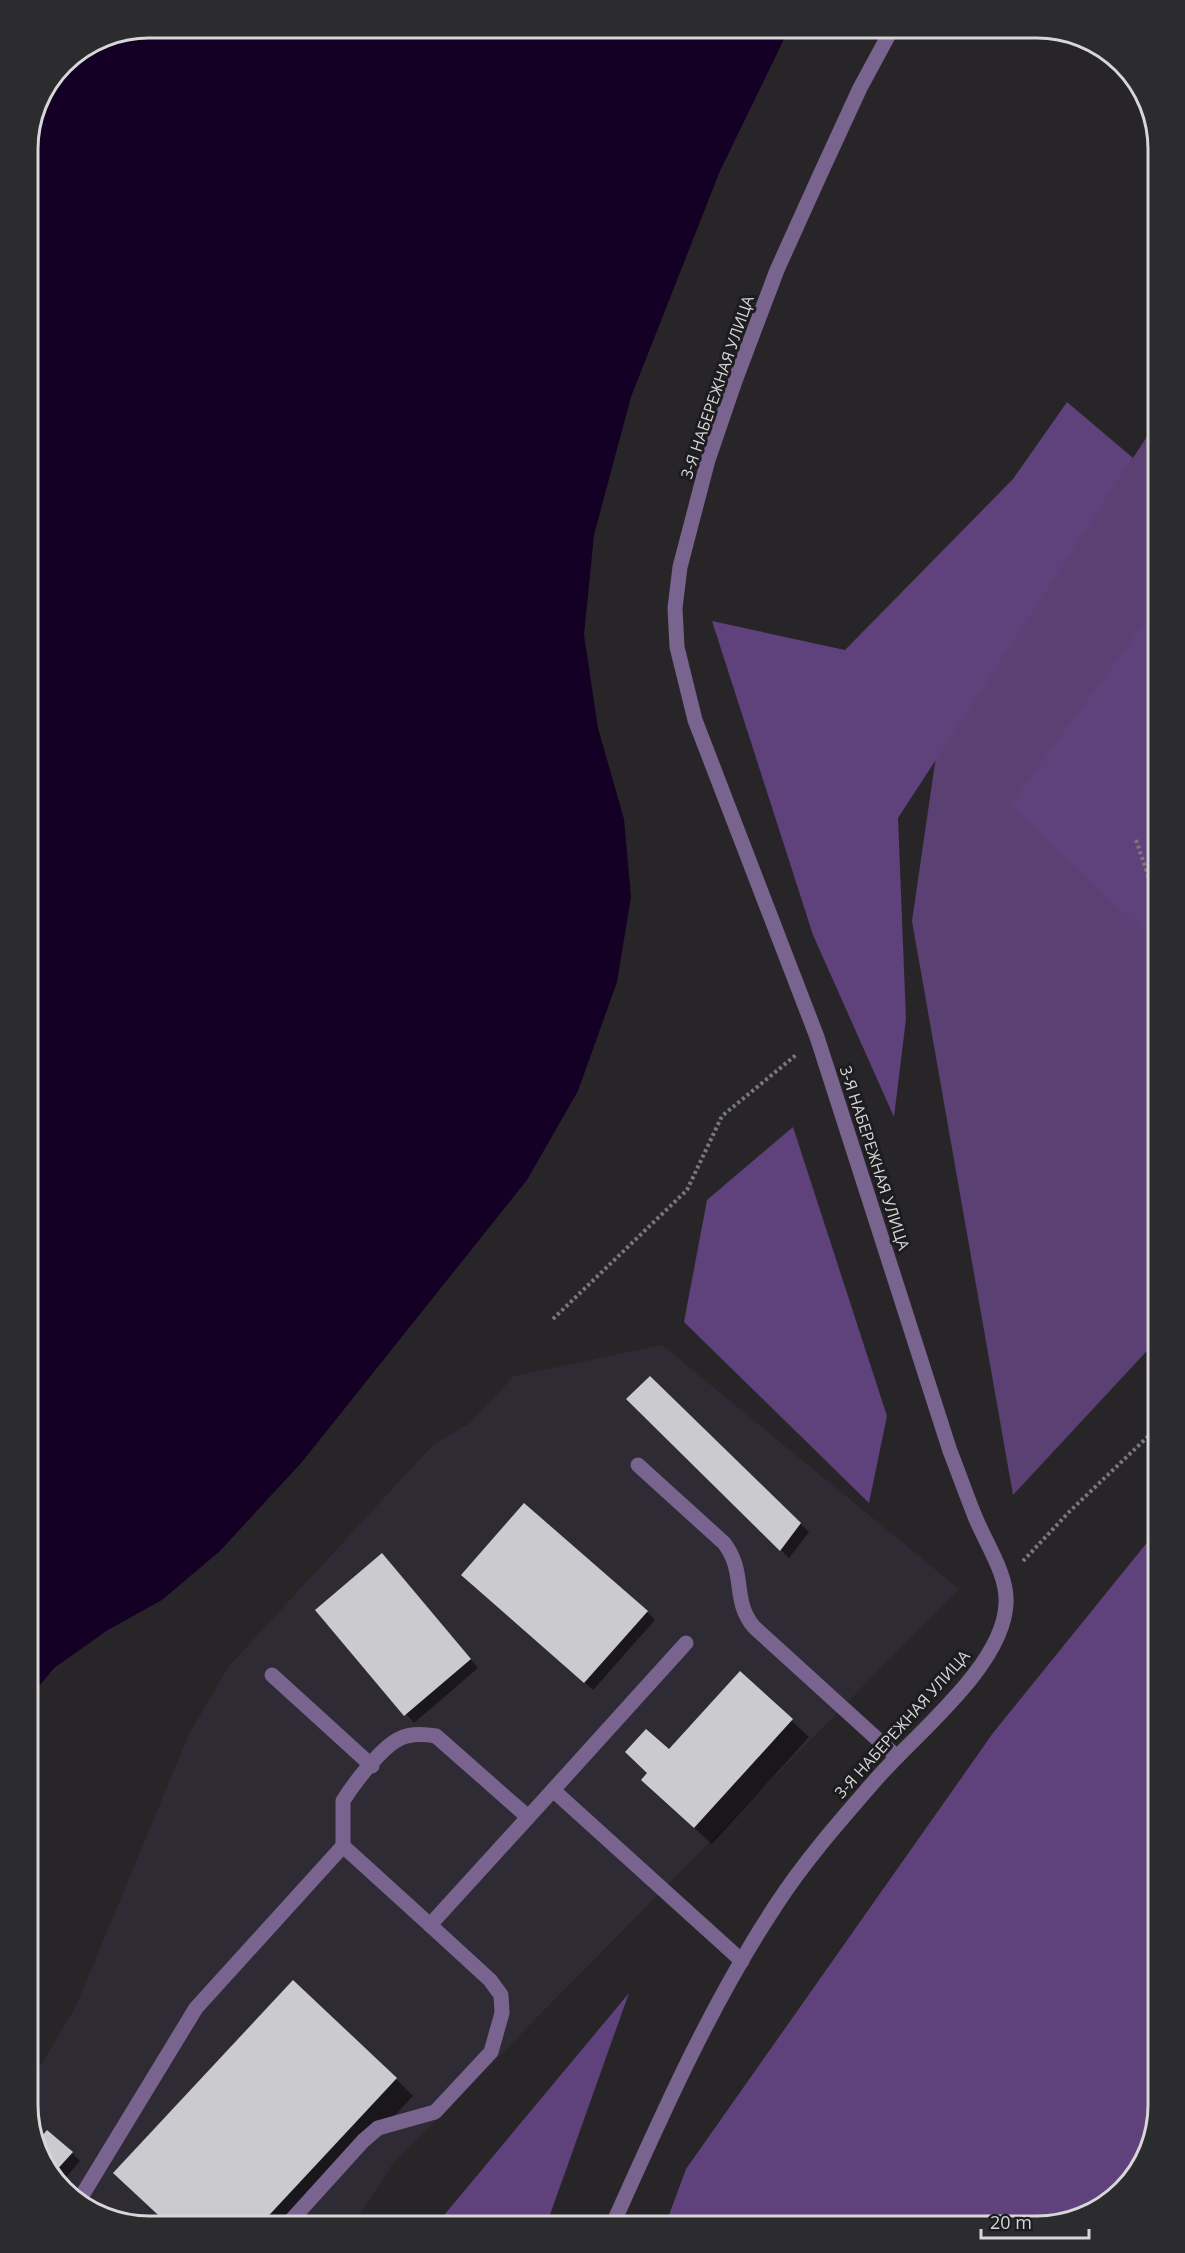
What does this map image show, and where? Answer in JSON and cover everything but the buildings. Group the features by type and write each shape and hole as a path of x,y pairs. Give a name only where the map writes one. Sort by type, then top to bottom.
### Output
{"street":[{"name":"3-Я НАБЕРЕЖНАЯ УЛИЦА","path":"617,2216 656,2128 742,1961 807,1860 897,1757 975,1674 1001,1629 1006,1605 1004,1581 950,1451 817,1037 695,720 677,647 675,608 680,567 708,460 735,381 777,270 860,88 887,38"},
{"path":"638,1465 724,1543 735,1557 743,1614 754,1627 897,1757"},
{"path":"430,1925 686,1643"},
{"path":"272,1675 372,1766"},
{"path":"83,2194 196,2008 343,1846 343,1801 372,1766 400,1738 410,1735 436,1736 528,1817"},
{"path":"553,1790 742,1961"},
{"path":"296,2215 363,2141 378,2128 435,2112 446,2103 491,2052 502,2013 501,1995 490,1980 343,1846"}],"path":[{"path":"1136,840 1148,876"},
{"path":"553,1319 687,1190 722,1116 817,1037"},
{"path":"1004,1581 1070,1510 1148,1436"}],"shaded area":[{"path":"134,38 785,38 720,171 631,397 594,535 584,635 598,728 624,819 631,897 617,982 578,1091 527,1180 302,1462 220,1551 162,1600 108,1630 54,1668 38,1688 38,141 41,120 49,99 60,81 81,60 106,46"},
{"path":"1067,402 1133,458 898,818 906,1019 894,1117 813,935 712,621 845,650 1013,479"},
{"path":"1148,435 1148,1350 1013,1495 912,921 936,756"},
{"path":"1148,618 1148,936 1010,805"},
{"path":"793,1127 887,1416 869,1503 684,1322 707,1200"},
{"path":"662,1345 959,1589 392,2165 359,2215 141,2215 113,2210 99,2204 70,2183 52,2160 46,2147 38,2112 38,2070 76,2006 189,1734 229,1666 433,1445 470,1423 514,1376"},
{"path":"1148,1541 1148,2104 1142,2140 1129,2166 1115,2183 1092,2201 1051,2215 669,2216 686,2169 993,1733"},
{"path":"629,1993 550,2215 444,2215"}]}
